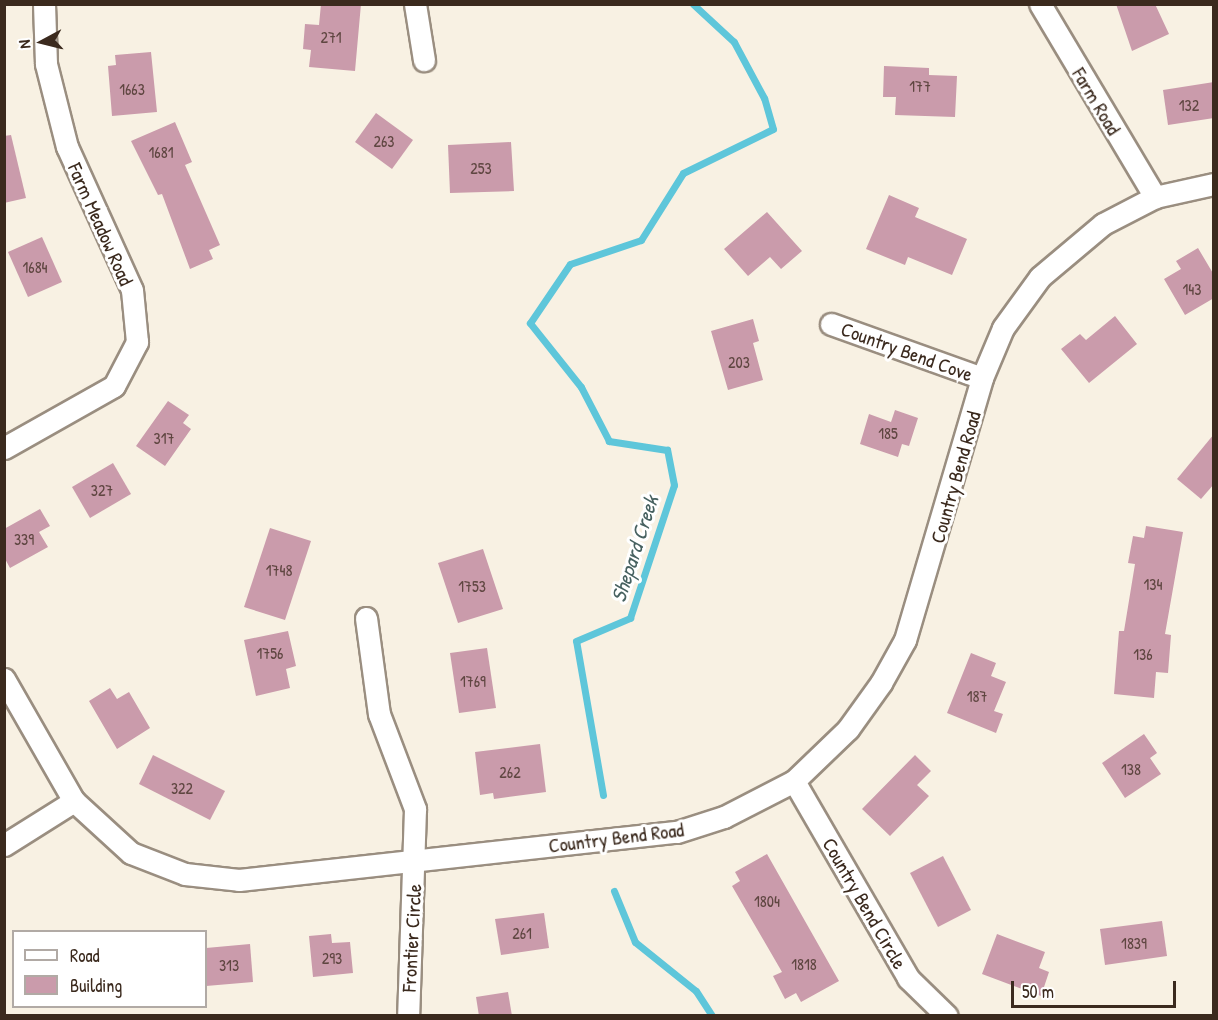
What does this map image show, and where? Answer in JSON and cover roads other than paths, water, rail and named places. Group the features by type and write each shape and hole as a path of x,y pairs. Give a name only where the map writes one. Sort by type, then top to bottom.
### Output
{"street":[{"name":"Farm Meadow Road","path":"4,448 114,386 137,342 132,290 67,147 46,64 44,4"},
{"path":"415,4 424,60"},
{"name":"Farm Road","path":"1040,4 1155,197"},
{"name":"Country Bend Road","path":"4,679 74,801 131,853 184,874 239,880 677,832 724,817 794,781 848,729 905,640 982,378 1004,328 1040,277 1103,224 1155,197 1214,184"},
{"name":"Country Bend Cove","path":"831,324 982,378"},
{"name":"Frontier Circle","path":"366,618 379,714 415,809 408,1016"},
{"name":"Country Bend Circle","path":"794,781 908,978 947,1016"},
{"path":"4,846 74,801"}],"waterway":[{"name":"Shepard Creek","path":"603,795 576,641 630,618 674,485 667,450 609,441 581,387 530,323 570,264 641,240 683,173 773,129 764,98 734,42 693,4"},
{"name":"Shepard Creek","path":"614,891 635,942 696,991 712,1016"}]}
